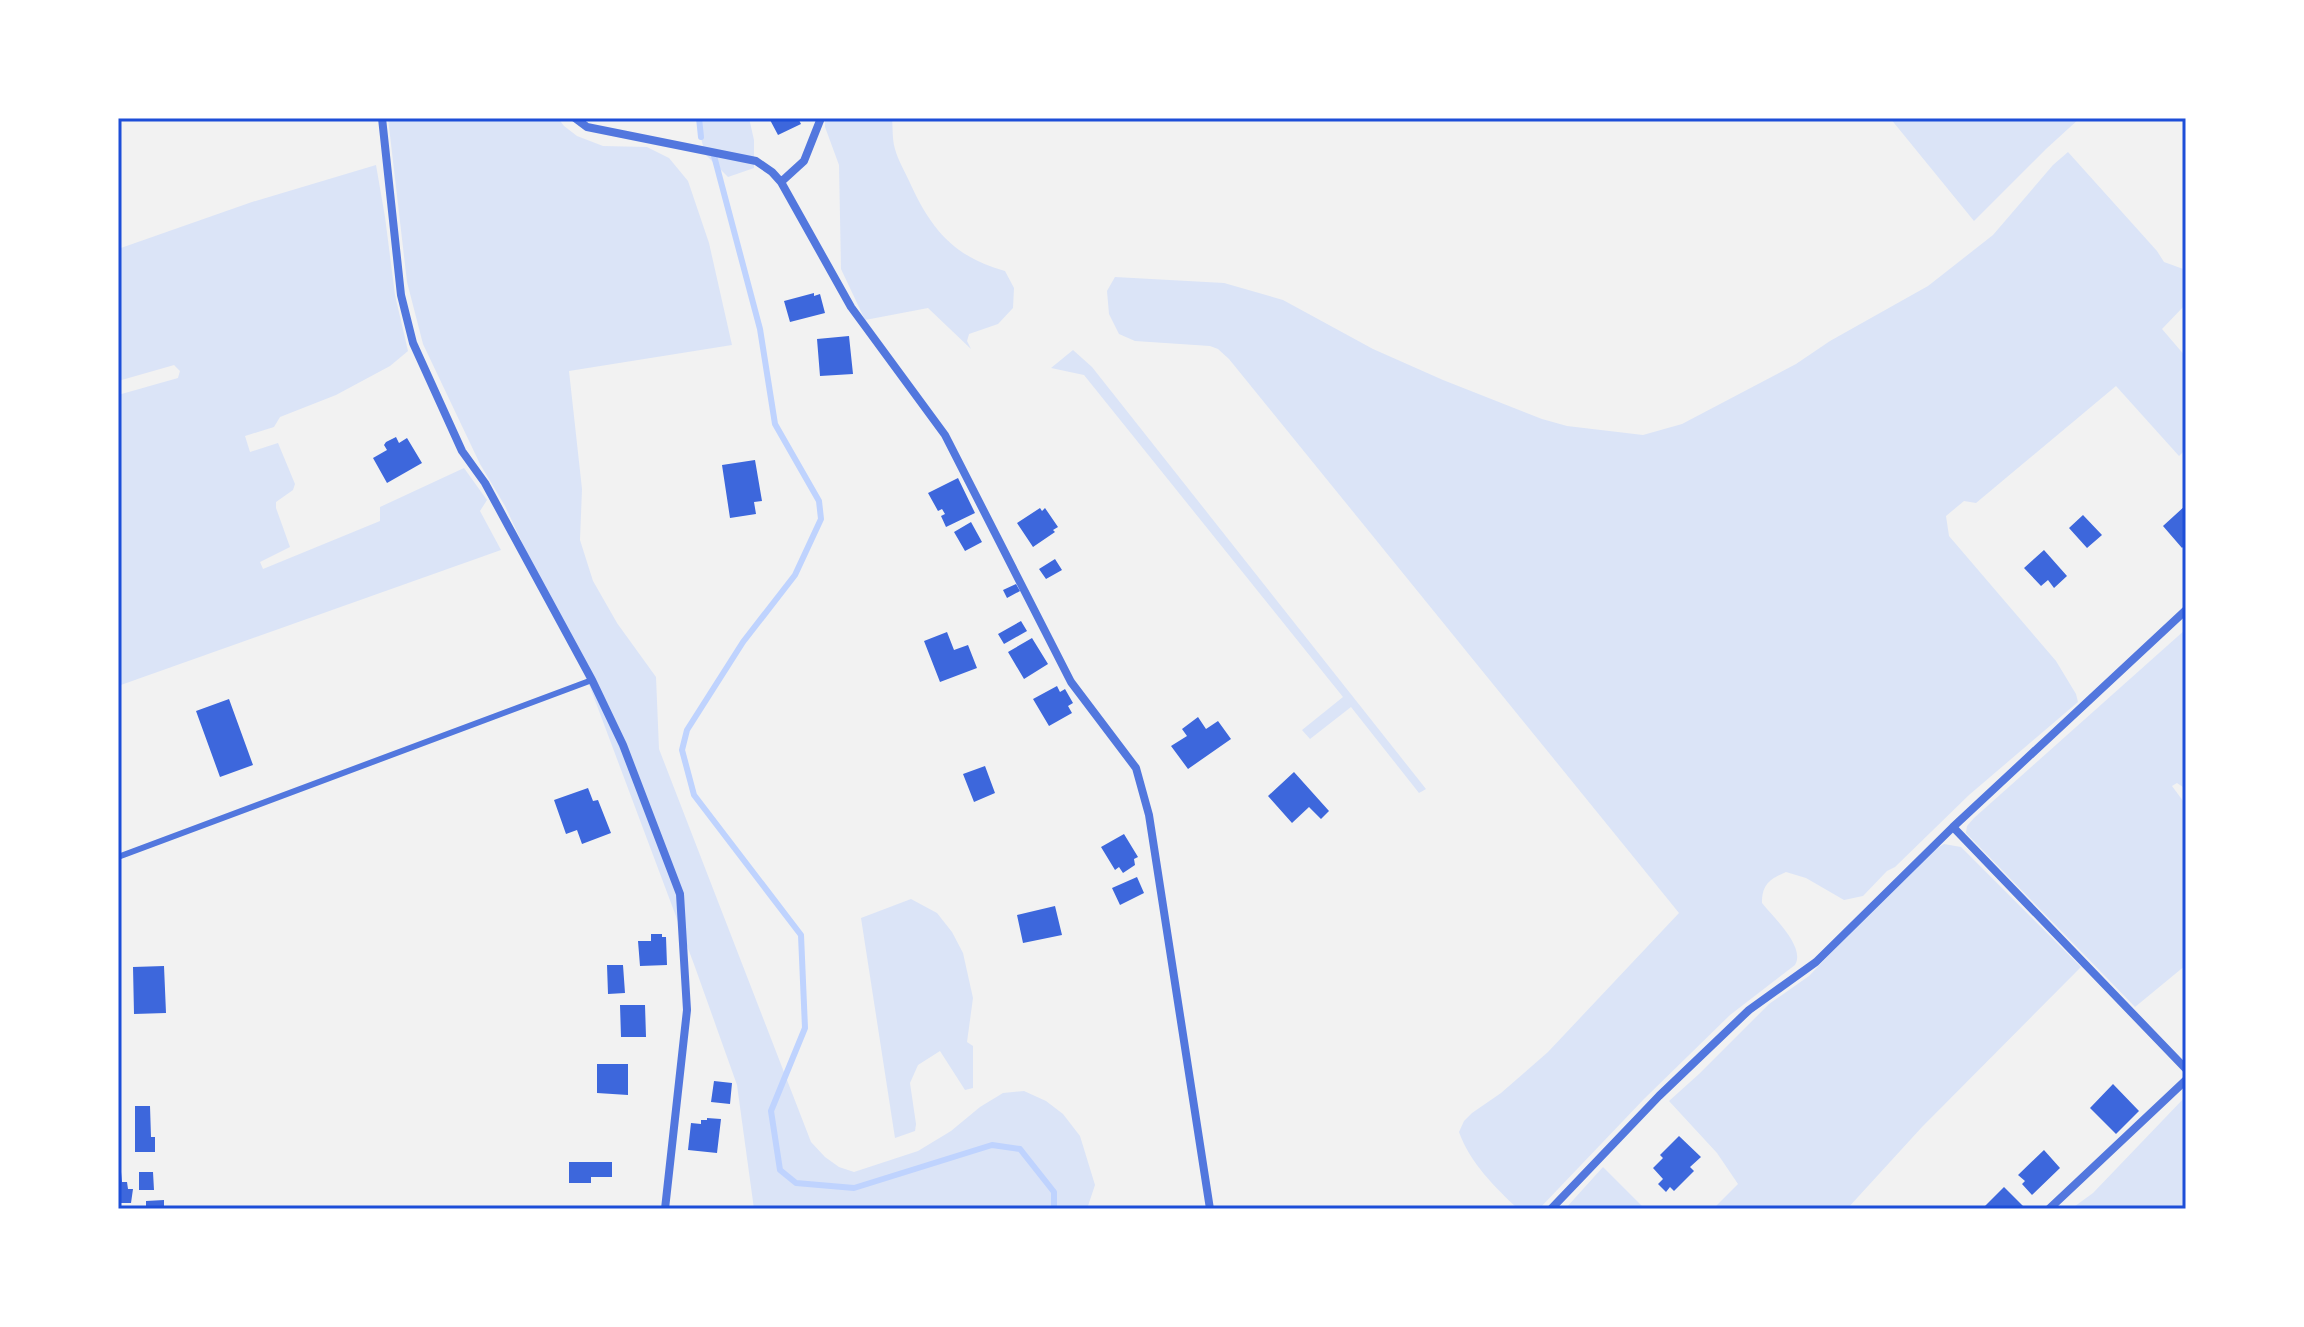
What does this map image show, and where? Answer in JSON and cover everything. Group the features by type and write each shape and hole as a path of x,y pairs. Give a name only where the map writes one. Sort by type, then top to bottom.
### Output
{"street":[{"path":"382,118 401,295 413,343 462,451 485,483 592,680 623,745 680,894 687,1010 665,1209"},
{"path":"575,118 587,127 756,161 772,172 781,182 851,307 945,435 1071,682 1136,768 1149,815 1210,1209"},
{"path":"781,182 804,161 821,118"},
{"path":"1551,1209 1659,1096 1749,1010 1816,962 1953,827 2186,610"},
{"path":"1953,827 2186,1069"},
{"path":"2049,1209 2186,1080"}],"lane":[{"path":"118,857 592,680"}],"shaded area":[{"path":"388,118 558,118 577,136 603,146 647,147 669,158 688,181 709,243 732,345 569,371 582,489 580,540 593,581 617,623 656,677 659,749 811,1142 839,1167 854,1172 918,1151 1003,1093 1024,1091 1046,1101 1063,1114 1080,1136 1095,1185 1087,1209 754,1209 737,1085 590,687 505,506 480,464 423,344 407,282"},
{"path":"696,118 749,118 754,140 754,168 728,177 705,154"},
{"path":"825,118 892,118 893,141 898,157 918,199 936,227 946,239 972,258 1005,271 1014,288 1013,308 998,324 969,334 967,341 971,349 928,308 865,320 841,269 839,165 825,127"},
{"path":"1890,118 2080,118 1974,221"},
{"path":"2068,152 2164,262 2186,270 2186,304 2162,329 2186,357 2186,449 2179,456 2116,386 1976,503 1964,501 1946,516 1949,536 2056,661 2078,702 1969,795 1863,896 1844,900 1806,878 1786,872 1771,880 1765,887 1762,903 1792,941 1797,958 1795,965 1730,1015 1539,1209 1518,1209 1476,1164 1459,1132 1464,1121 1548,1052 1679,913 1229,359 1210,346 1135,341 1119,334 1109,314 1107,291 1115,277 1224,283 1283,300 1373,349 1542,419 1567,426 1643,435 1682,424 1796,364 1830,341 1928,286 1993,235 2053,165"},
{"path":"376,165 395,295 408,351 390,366 336,395 280,417 274,427 245,436 250,452 278,443 295,484 293,490 276,502 290,547 260,562 263,569 380,521 380,507 464,468 487,500 480,511 501,550 118,686 118,395 178,378 180,371 174,365 118,381 118,249 252,202"},
{"path":"1073,350 1092,367 1426,789 1419,793 1351,707 1310,739 1302,730 1343,697 1084,375 1051,368"},
{"path":"2186,629 2186,789 2177,783 2172,786 2186,805 2186,965 2135,1007 1966,833 1967,826 1974,818"},
{"path":"1944,844 1961,847 2081,967 1922,1127 1847,1209 1713,1209 1738,1184 1717,1153 1669,1101 1769,1004 1809,976 1931,852"},
{"path":"911,899 937,913 963,953 973,998 967,1042 973,1046 973,1088 965,1090 940,1051 918,1065 910,1083 915,1131 895,1138 861,918"},
{"path":"2186,1096 2186,1209 2071,1209 2093,1193"},
{"path":"1603,1167 1645,1209 1565,1209"}],"building":[{"path":"769,118 798,118 801,124 778,135"},
{"path":"814,293 814,296 820,294 825,313 790,322 784,301"},
{"path":"849,336 853,374 820,376 817,339"},
{"path":"396,437 399,443 407,438 422,463 387,483 373,458 387,450 386,442"},
{"path":"755,460 762,501 754,502 756,514 730,518 722,465"},
{"path":"958,478 975,513 946,527 941,516 945,514 942,509 938,511 928,493"},
{"path":"2186,505 2186,544 2182,548 2163,526"},
{"path":"1040,508 1042,511 1045,508 1058,527 1033,547 1017,523"},
{"path":"2083,515 2102,535 2087,548 2069,528"},
{"path":"971,522 982,542 965,551 954,532"},
{"path":"2044,550 2067,576 2054,588 2048,580 2041,586 2024,568"},
{"path":"1055,559 1062,570 1046,579 1039,569"},
{"path":"1016,584 1020,591 1007,598 1003,590"},
{"path":"1021,621 1027,631 1004,644 998,634"},
{"path":"947,632 954,650 968,645 977,668 940,682 924,641"},
{"path":"1032,638 1048,664 1024,679 1008,652"},
{"path":"1057,686 1060,692 1065,689 1073,703 1068,706 1072,713 1049,726 1033,699"},
{"path":"229,699 253,765 220,777 196,711"},
{"path":"1198,717 1206,729 1218,721 1231,739 1188,769 1171,746 1187,736 1182,729"},
{"path":"985,766 995,793 974,802 963,774"},
{"path":"1294,772 1329,811 1321,819 1309,807 1292,823 1268,796"},
{"path":"588,788 593,801 598,800 611,833 582,844 577,830 566,834 554,800"},
{"path":"1124,834 1138,857 1134,859 1135,865 1123,873 1119,867 1115,870 1101,847"},
{"path":"1137,877 1144,893 1120,905 1112,888"},
{"path":"1055,906 1062,935 1023,943 1017,915"},
{"path":"651,934 666,937 667,965 640,966 638,941 651,941"},
{"path":"607,965 623,965 625,993 608,994"},
{"path":"164,966 166,1013 134,1014 133,967"},
{"path":"620,1005 645,1005 646,1037 621,1037"},
{"path":"597,1064 628,1064 628,1095 597,1093"},
{"path":"714,1081 732,1083 730,1104 711,1102"},
{"path":"2113,1084 2139,1111 2116,1134 2090,1108"},
{"path":"135,1106 150,1106 155,1152 135,1152"},
{"path":"721,1119 717,1153 688,1150 691,1123 701,1124 701,1120"},
{"path":"1679,1136 1701,1157 1690,1167 1694,1171 1674,1191 1670,1187 1666,1192 1658,1184 1663,1179 1653,1168 1663,1158 1660,1155"},
{"path":"2044,1150 2060,1168 2032,1195 2018,1175"},
{"path":"569,1162 612,1162 612,1177 591,1177 591,1183 569,1183"},
{"path":"118,1172 121,1172 122,1182 127,1182 128,1189 133,1189 131,1203 118,1203"},
{"path":"139,1172 153,1172 154,1190 139,1190"},
{"path":"2004,1187 2024,1207 2022,1209 1988,1209 1985,1206"},
{"path":"164,1200 164,1209 146,1209 146,1201"}],"waterway":[{"path":"699,118 701,137"},
{"path":"713,152 760,329 775,424 819,501 821,519 795,575 743,642 687,730 682,750 694,795 801,935 805,1028 771,1111 780,1170 796,1183 854,1188 992,1145 1020,1149 1054,1192 1054,1209"}]}
